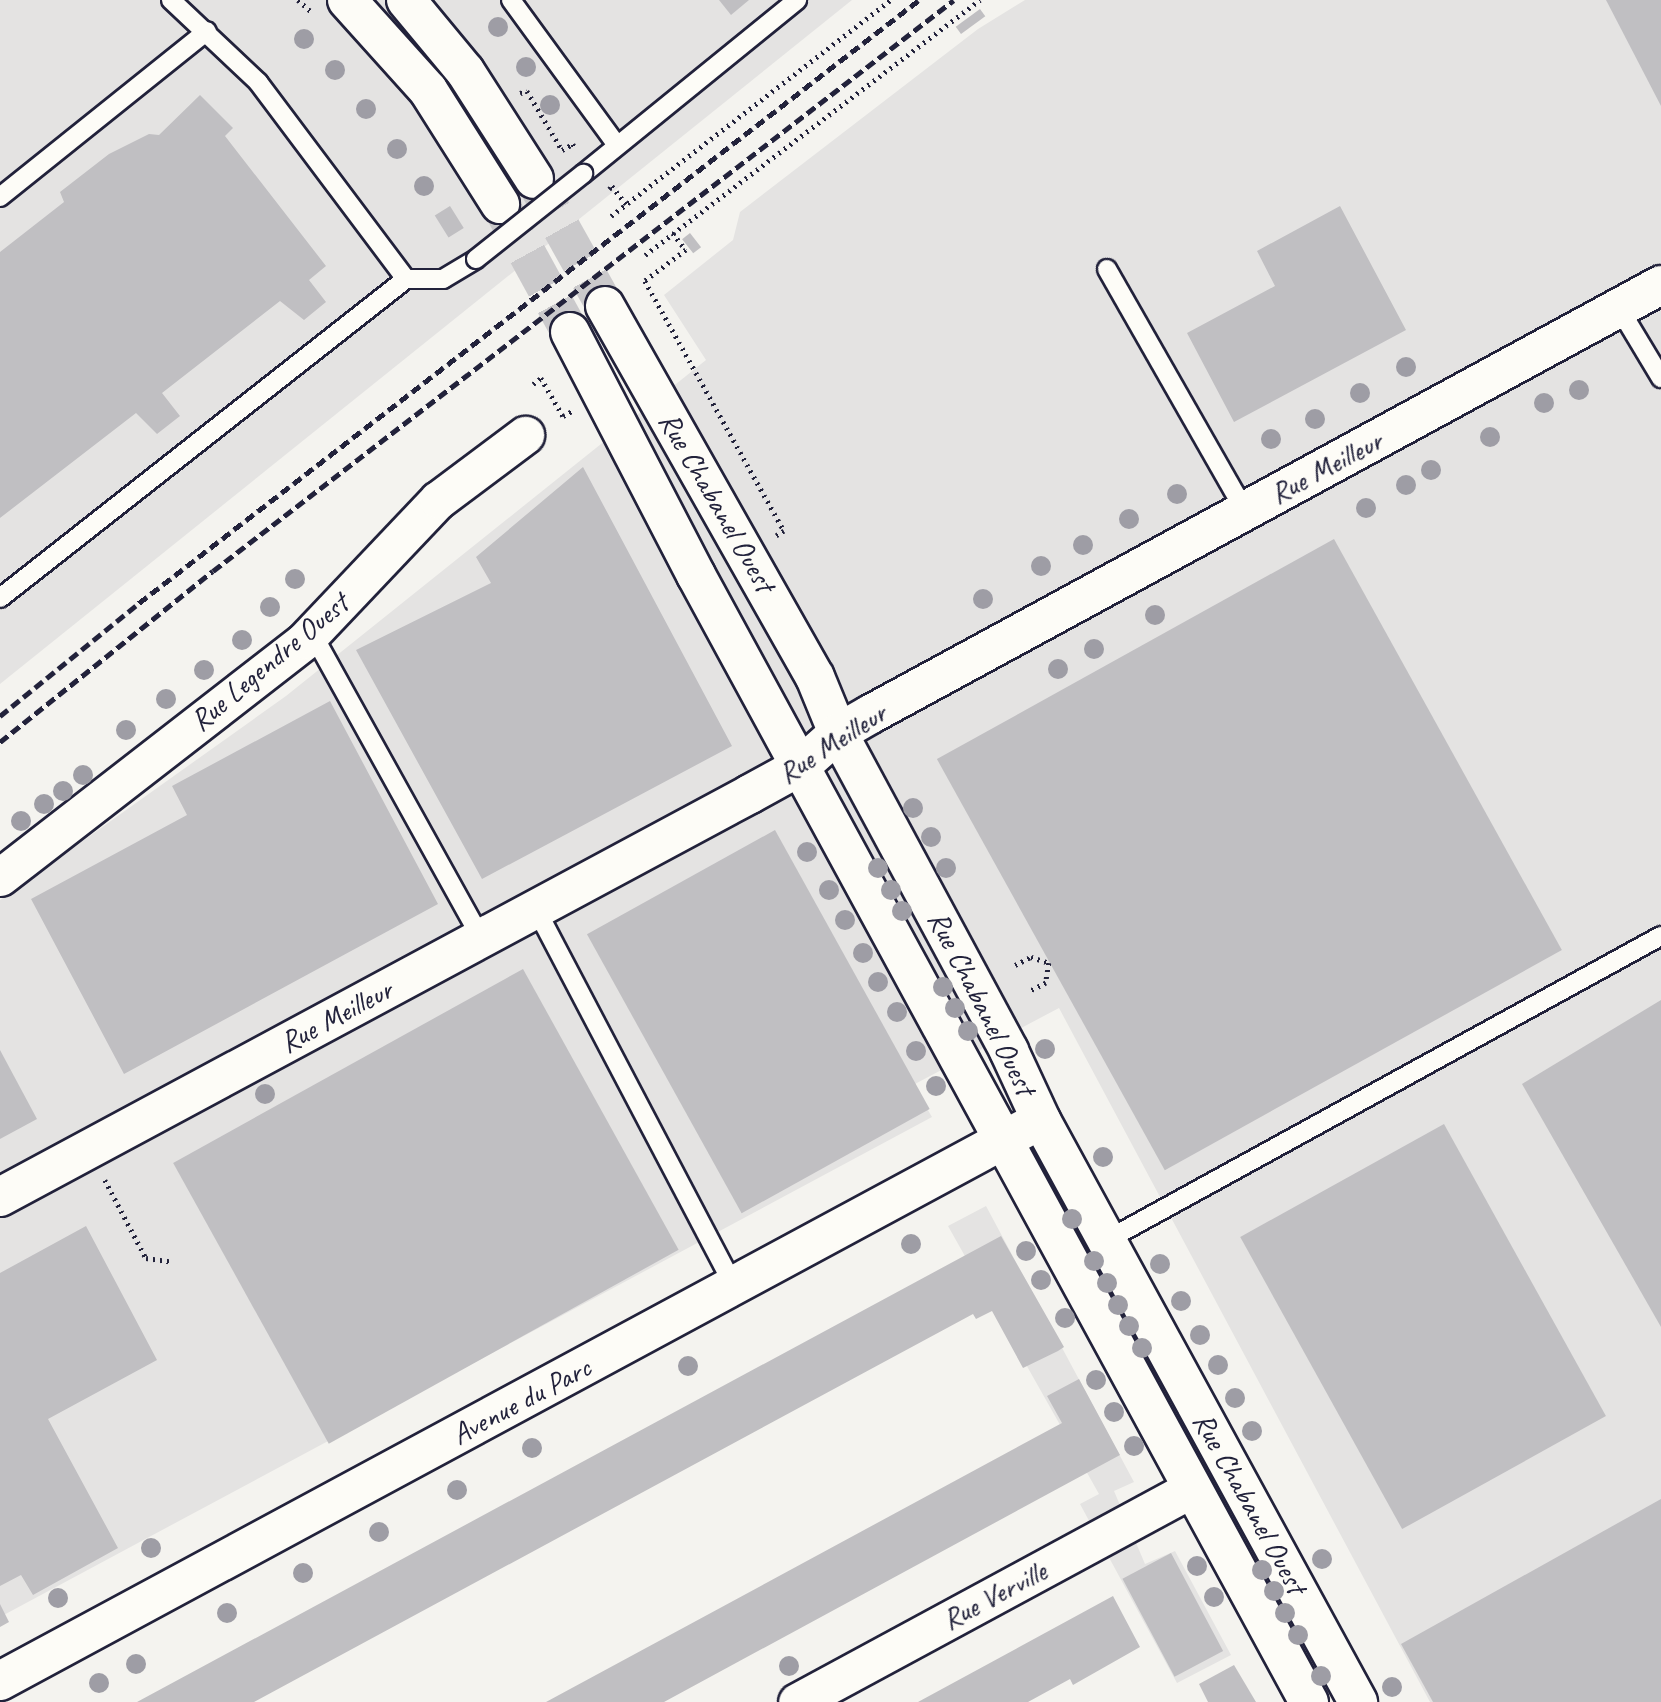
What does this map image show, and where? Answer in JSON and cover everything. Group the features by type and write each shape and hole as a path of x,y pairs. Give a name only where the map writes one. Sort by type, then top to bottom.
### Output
{"street":[{"path":"347,0 428,90 500,204"},
{"path":"406,0 465,71 534,179"},
{"name":"Rue Meilleur","path":"0,1197 801,766 838,733 1661,285"},
{"name":"Rue Chabanel Ouest","path":"605,306 796,642 838,733 1009,1051 1041,1120 1358,1702"},
{"name":"Rue Chabanel Ouest","path":"570,332 1003,1141 1309,1702"},
{"name":"Rue Legendre Ouest","path":"0,877 312,634 438,500 525,435"},
{"name":"Avenue du Parc","path":"0,1681 1041,1120"},
{"name":"Rue Verville","path":"796,1702 1192,1488"}],"lane":[{"path":"171,0 207,31 274,102 407,279"},
{"path":"511,0 616,144"},
{"path":"0,598 407,279 443,279 476,259 797,0"},
{"path":"0,197 207,31"},
{"path":"1107,269 1245,511"},
{"path":"1619,308 1661,378"},
{"path":"312,634 481,939"},
{"path":"536,909 734,1286"},
{"path":"1107,1240 1362,1109 1661,936"}],"path":[{"path":"611,216 890,0"},
{"path":"645,255 980,0"},
{"path":"518,94 527,91 562,150 573,144 577,152"},
{"path":"615,190 626,204"},
{"path":"673,233 686,250 645,281 784,531 772,538"},
{"path":"533,384 541,378 563,416 573,410"},
{"path":"1016,965 1031,957 1049,964 1046,983 1030,991"},
{"path":"105,1180 146,1258 173,1262"}],"shaded area":[{"path":"0,0 852,0 0,684"},
{"path":"1025,0 1661,0 1661,1702 1430,1702 1059,1008 913,1085 932,1117 0,1617 0,900 286,696 706,360 664,295 733,240 740,212 978,29"},
{"path":"986,1206 1134,1482 1114,1491 1145,1564 1175,1551 1231,1655 1177,1683 1080,1504 1099,1494 948,1226"}],"building":[{"path":"719,0 749,0 731,15"},
{"path":"1606,0 1661,0 1661,106"},
{"path":"980,9 985,16 961,34 956,27"},
{"path":"200,95 233,128 225,136 326,266 309,280 326,302 304,320 280,301 162,393 180,416 157,434 136,413 0,518 0,252 64,202 60,192 109,154 149,134 159,135"},
{"path":"450,206 464,228 449,238 435,216"},
{"path":"1340,206 1406,330 1234,422 1187,333 1275,286 1257,251"},
{"path":"690,233 701,247 693,253 682,239"},
{"path":"583,467 732,746 482,879 356,650 491,583 476,557"},
{"path":"1334,539 1562,950 1165,1170 937,759"},
{"path":"330,701 438,904 124,1074 31,899 187,815 172,786"},
{"path":"775,830 930,1109 742,1213 587,934"},
{"path":"523,969 679,1250 329,1444 173,1163"},
{"path":"1661,1000 1661,1327 1522,1084"},
{"path":"0,1050 37,1119 0,1139"},
{"path":"1444,1124 1606,1416 1402,1529 1240,1237"},
{"path":"86,1226 157,1360 48,1419 118,1548 33,1595 21,1575 0,1586 0,1273"},
{"path":"1001,1236 1064,1347 1058,1351 1023,1368 992,1311 976,1319 973,1314 254,1702 137,1702"},
{"path":"1079,1379 1120,1455 664,1702 546,1702 1062,1423 1047,1396"},
{"path":"1661,1499 1661,1702 1433,1702 1401,1644"},
{"path":"1171,1553 1223,1651 1175,1677 1122,1579"},
{"path":"1113,1596 1140,1647 1073,1685 1070,1679 1028,1702 918,1702"},
{"path":"0,1604 9,1622 0,1627"},
{"path":"1234,1665 1256,1702 1208,1702 1199,1684"}],"tunnel":[{"path":"534,179 605,306"},
{"path":"500,204 570,332"}],"railway":[{"path":"0,716 139,603 919,0"},
{"path":"0,742 213,571 954,0"}]}
